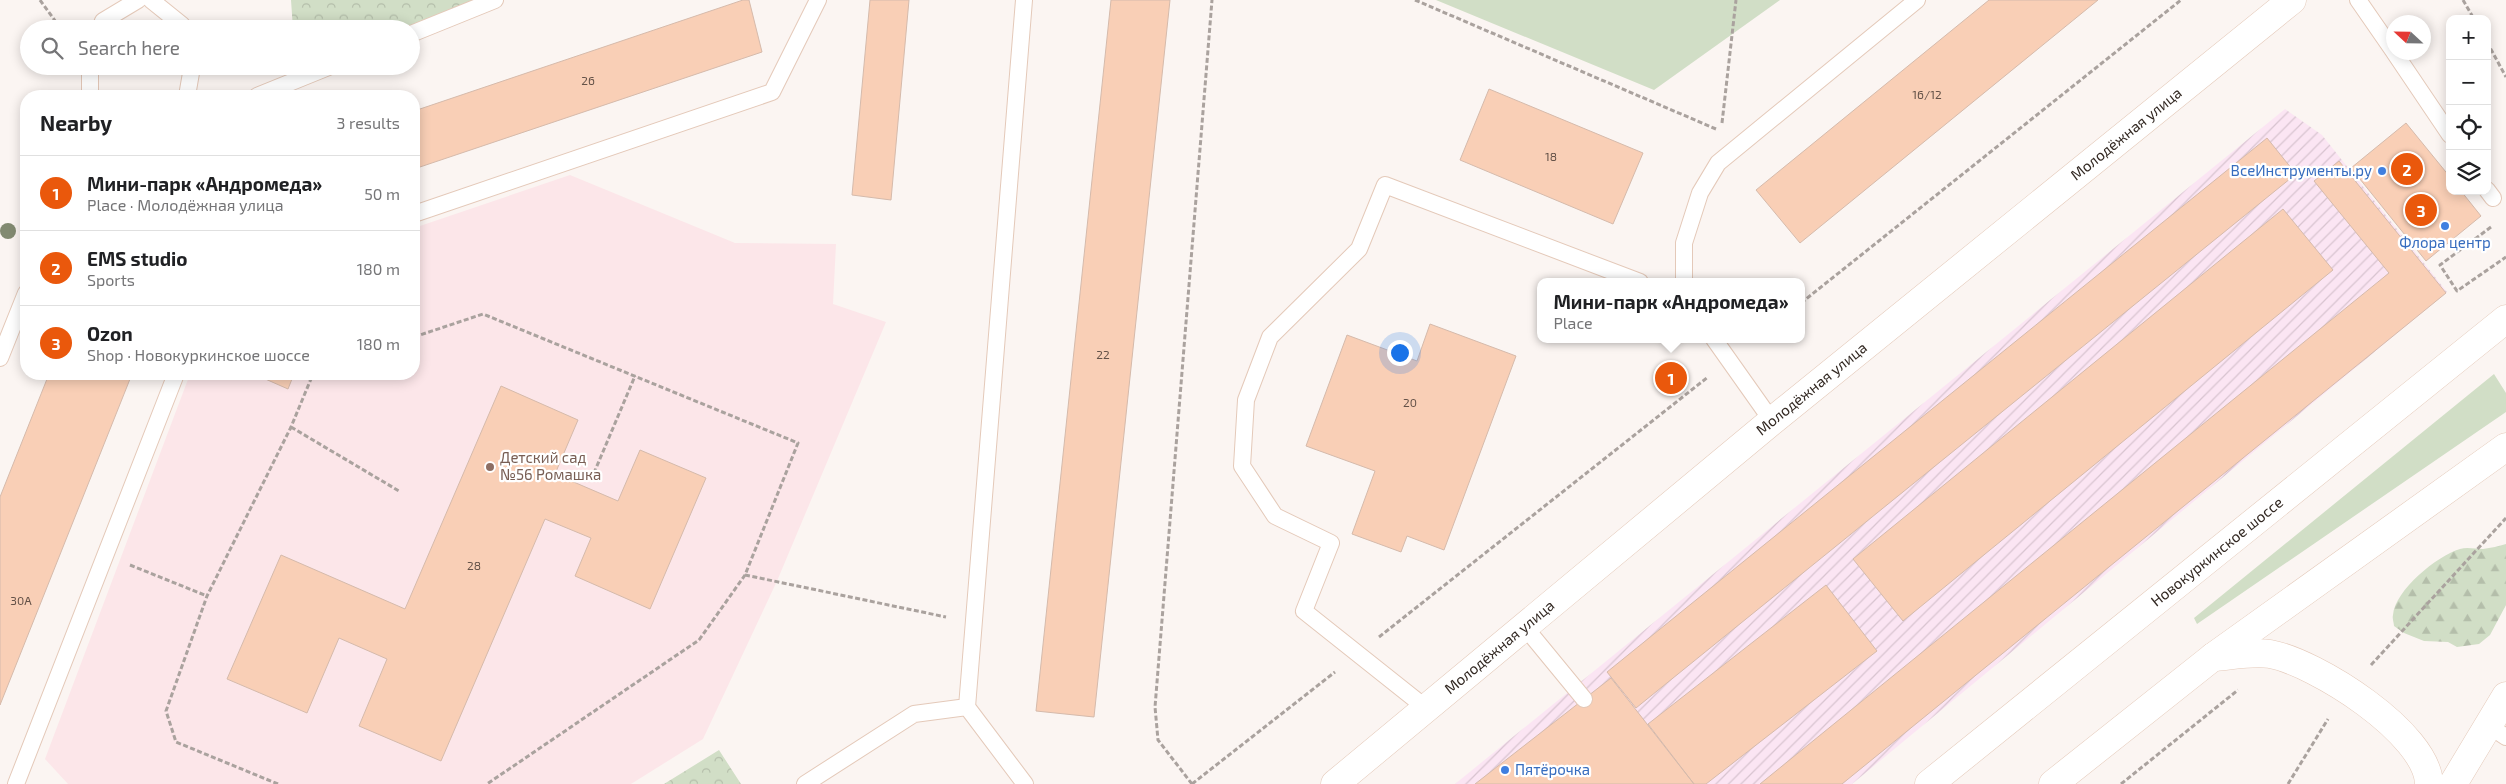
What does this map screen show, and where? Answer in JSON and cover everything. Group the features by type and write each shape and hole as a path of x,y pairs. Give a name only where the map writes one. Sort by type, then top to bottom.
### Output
{"main road":[{"name":"Молодёжная улица","path":"1335,784 1772,421 2292,0"},
{"name":"Новокуркинское шоссе","path":"1929,784 2506,319"},
{"path":"2053,784 2213,657 2506,447"},
{"path":"2213,657 2270,654 2318,672 2350,690 2400,732 2422,760 2429,784"},
{"path":"2458,782 2497,731 2506,696"}],"lane":[{"path":"102,20 138,0"},
{"path":"151,0 176,20"},
{"path":"420,30 495,0"},
{"path":"420,212 772,92 818,0"},
{"path":"1024,0 967,707 1025,784"},
{"path":"1684,278 1684,244 1700,193 1718,163 1916,0"},
{"path":"2358,0 2386,40"},
{"path":"2399,60 2446,129"},
{"path":"90,75 90,90"},
{"path":"188,90 191,75"},
{"path":"272,90 309,75"},
{"path":"1426,708 1304,611 1331,543 1275,516 1242,466 1246,400 1270,337 1359,248 1385,185 1629,278"},
{"path":"0,358 20,307"},
{"path":"1717,343 1772,421"},
{"path":"16,784 174,380"},
{"path":"1524,626 1584,699"},
{"path":"805,784 914,714 967,707"}],"path":[{"path":"40,0 54,20"},
{"path":"1212,0 1155,707 1158,740 1192,784 1729,360"},
{"path":"1415,0 1722,131 1736,0"},
{"path":"1805,300 2181,0"},
{"path":"2463,0 2472,15"},
{"path":"2491,49 2506,77"},
{"path":"2490,195 2495,224 2440,265 2457,291 2506,257"},
{"path":"420,335 483,314 798,443 745,575 699,640 487,784"},
{"path":"591,480 635,376"},
{"path":"278,784 176,742 166,711 207,596 291,428 311,380"},
{"path":"291,428 399,491"},
{"path":"2392,640 2506,518"},
{"path":"106,556 207,596"},
{"path":"745,575 973,623"},
{"path":"2121,784 2240,688"},
{"path":"2288,784 2329,718"}],"shaded area":[{"path":"2285,109 2322,135 2447,292 1852,784 1455,784"},
{"name":"Детский сад №56 Ромашка","path":"570,175 735,243 836,244 833,304 886,322 777,581 703,739 631,784 68,784 45,759 188,380 420,380 420,226"}],"green space":[{"path":"291,0 495,0 420,26 420,20 292,20"},
{"path":"1436,0 1780,0 1654,90"},
{"path":"2494,374 2506,393 2506,412 2197,624 2194,618"},
{"path":"2506,544 2506,605 2490,635 2479,644 2457,647 2448,642 2424,641 2404,633 2394,626 2393,615 2401,595 2429,566 2460,549 2483,549"},
{"path":"719,750 741,784 664,784"}],"building":[{"path":"743,0 749,0 762,52 420,167 420,109"},
{"path":"870,0 909,0 891,200 852,195"},
{"path":"1111,0 1170,0 1094,717 1036,711"},
{"path":"1989,0 2098,0 1800,243 1756,190"},
{"path":"1489,89 1643,153 1613,224 1460,160"},
{"path":"2406,123 2446,172 2446,195 2464,195 2481,216 2426,261 2351,168"},
{"path":"2267,138 2296,174 1636,708 1607,672"},
{"path":"2339,161 2446,293 1842,784 1760,784 2389,273 2314,181"},
{"path":"2283,209 2333,270 1903,621 1853,559"},
{"path":"1430,324 1516,356 1444,550 1407,536 1401,552 1352,534 1375,471 1306,446 1347,335 1417,361"},
{"path":"47,380 130,380 0,705 0,497"},
{"path":"268,380 292,380 288,389"},
{"path":"501,386 578,420 555,474 618,501 640,450 706,478 650,609 575,576 591,538 545,519 441,761 359,726 387,659 339,638 307,713 227,679 281,555 405,609"},
{"path":"1826,585 1877,651 1706,784 1694,784 1648,724"},
{"path":"1611,678 1694,784 1475,784"}],"place":[{"name":"EMS studio","path":"2407,169"},
{"name":"ВсеИнструменты.ру","path":"2382,171"},
{"name":"Ozon","path":"2421,210"},
{"name":"Флора центр","path":"2445,226"},
{"name":"Мини-парк «Андромеда»","path":"1671,378"},
{"name":"Детский сад №56 Ромашка","path":"490,467"},
{"name":"Пятёрочка","path":"1505,770"}]}
